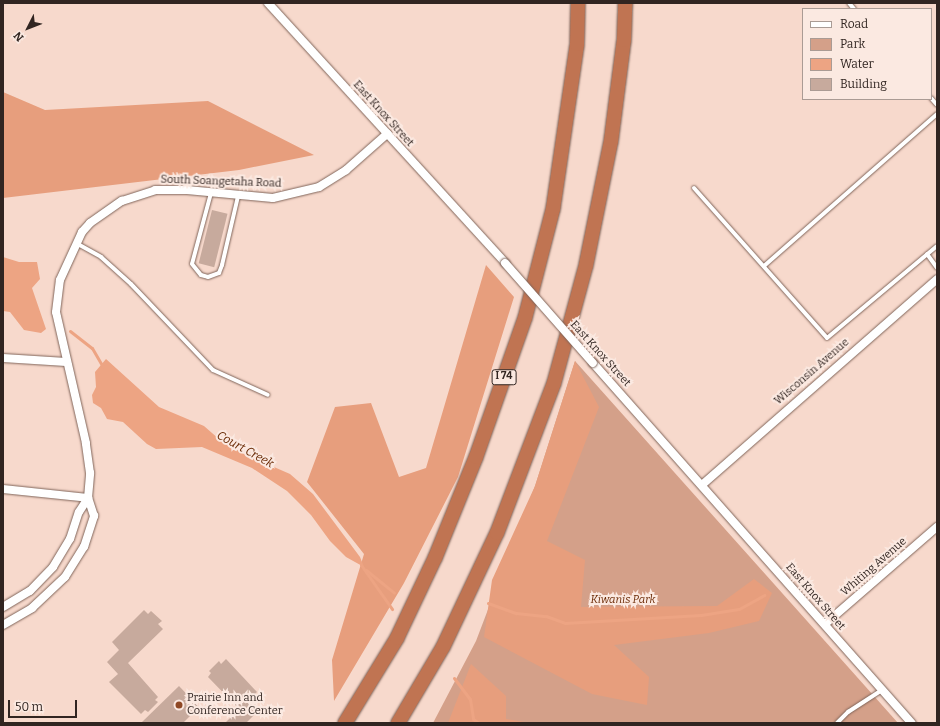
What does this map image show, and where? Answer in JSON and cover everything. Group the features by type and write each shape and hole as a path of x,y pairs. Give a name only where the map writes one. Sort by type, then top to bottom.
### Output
{"highway":[{"name":"I 74","path":"345,723 397,638 435,558 476,458 525,318 553,209 577,44 578,3"},
{"path":"398,723 443,647 493,540 554,383 586,265 611,141 624,40 625,3"}],"street":[{"name":"East Knox Street","path":"268,3 702,484 912,723"},
{"name":"South Soangetaha Road","path":"3,625 40,602 65,576 76,561 88,536 94,516 88,498 90,473 86,443 59,331 57,297 60,280 75,242 86,228 100,216 138,194 171,189 273,198 318,187 346,170 387,134"},
{"name":"Wisconsin Avenue","path":"702,484 937,278"},
{"path":"3,358 66,362"},
{"path":"3,488 88,498"},
{"name":"South Soangetaha Road","path":"3,607 30,591 53,567 70,539 79,512 88,498"},
{"name":"Whiting Avenue","path":"825,624 937,527"}],"lane":[{"path":"764,266 937,114"},
{"path":"694,188 827,338 937,246"},
{"path":"211,192 192,264 201,275 208,277 219,274 238,196"},
{"path":"75,242 101,257 131,284 213,370 268,395"},
{"path":"927,254 937,268"},
{"path":"837,723 848,712 882,690"}],"green space":[{"name":"Kiwanis Park","path":"575,361 898,723 433,723 476,641 535,486"}],"shaded area":[{"path":"3,92 45,110 208,101 314,155 239,170 3,198"},
{"path":"486,265 514,297 458,477 404,583 334,701 332,660 364,554 307,482 335,407 371,403 399,477 426,468"},
{"path":"575,361 599,407 547,541 585,560 581,607 717,606 754,579 772,593 759,621 709,633 614,645 649,677 647,705 592,694 484,637 492,580 535,486"},
{"path":"471,664 506,696 506,719 530,723 448,723"}],"water":[{"path":"3,257 19,262 37,262 40,279 32,288 46,329 41,333 24,330 10,312 3,311"},
{"path":"106,359 159,407 204,426 220,440 244,454 290,474 313,494 360,557 364,567 346,557 330,541 311,515 287,491 252,468 202,447 156,449 147,444 123,422 107,419 101,408 93,403 92,395 96,387 95,372"}],"building":[{"path":"212,210 228,214 214,267 199,263"},
{"path":"144,610 148,614 151,611 162,621 158,624 163,629 128,663 158,697 155,700 158,702 148,712 145,710 141,714 109,682 118,674 107,662 119,650 112,642"},
{"path":"226,659 257,692 249,699 259,710 246,723 225,723 239,709 208,677 211,673 209,671 219,661 221,664"},
{"name":"Prairie Inn and Conference Center","path":"179,686 199,707 183,723 141,723"}],"waterway":[{"name":"Court Creek","path":"70,331 92,348 103,367"},
{"name":"Court Creek","path":"361,565 392,609"},
{"path":"366,570 394,593"},
{"path":"488,603 516,613 546,616 565,623 701,615 739,609 764,595"},
{"name":"Court Creek","path":"454,678 470,699 473,719 479,723"}],"place":[{"name":"Prairie Inn and Conference Center","path":"179,705"}]}
